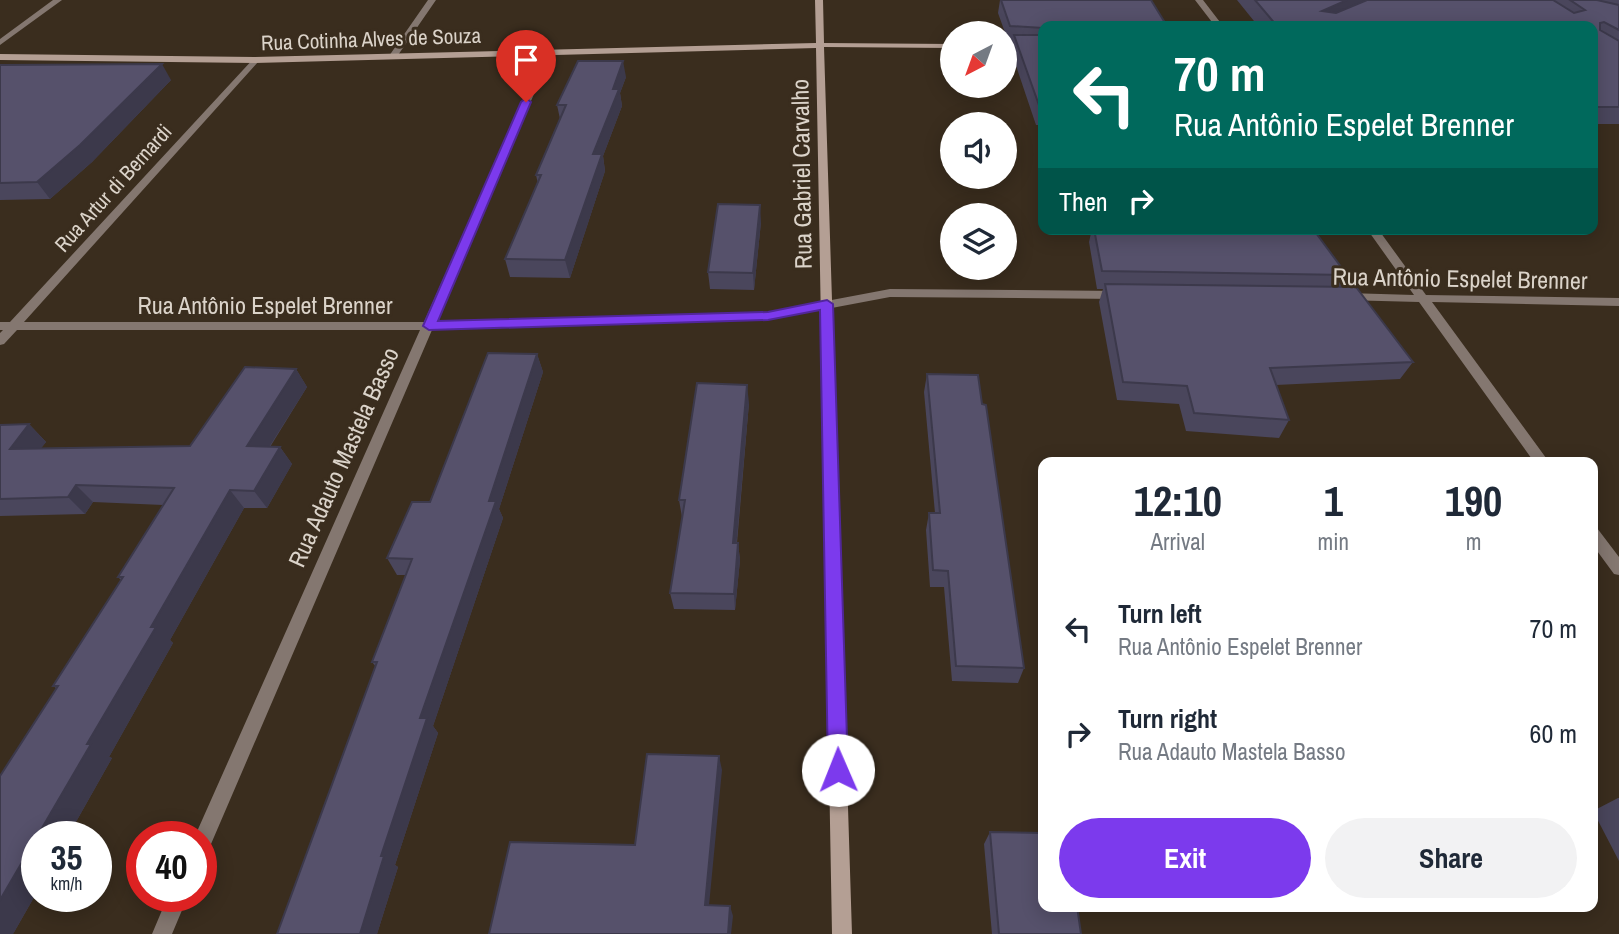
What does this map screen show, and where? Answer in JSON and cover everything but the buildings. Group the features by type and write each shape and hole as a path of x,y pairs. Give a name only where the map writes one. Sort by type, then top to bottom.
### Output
{"street":[{"path":"0,43 58,0"},
{"path":"393,56 432,0"},
{"name":"Rua Gabriel Carvalho","path":"819,0 842,934"},
{"path":"1199,0 1215,21"},
{"name":"Rua Cotinha Alves de Souza","path":"0,57 255,60 821,45 940,46"},
{"path":"1017,46 1038,46"},
{"name":"Rua Adauto Mastela Basso","path":"211,821 548,52"},
{"name":"Rua Artur di Bernardi","path":"0,341 255,60"},
{"path":"1376,235 1538,457"},
{"name":"Rua Antônio Espelet Brenner","path":"0,326 429,326 768,316 890,293 1136,295"},
{"name":"Rua Antônio Espelet Brenner","path":"1328,297 1619,302"},
{"path":"1598,540 1619,569"},
{"path":"162,934 171,912"}],"route":[{"path":"526,102 429,326 768,316 827,304 838,770"}]}
